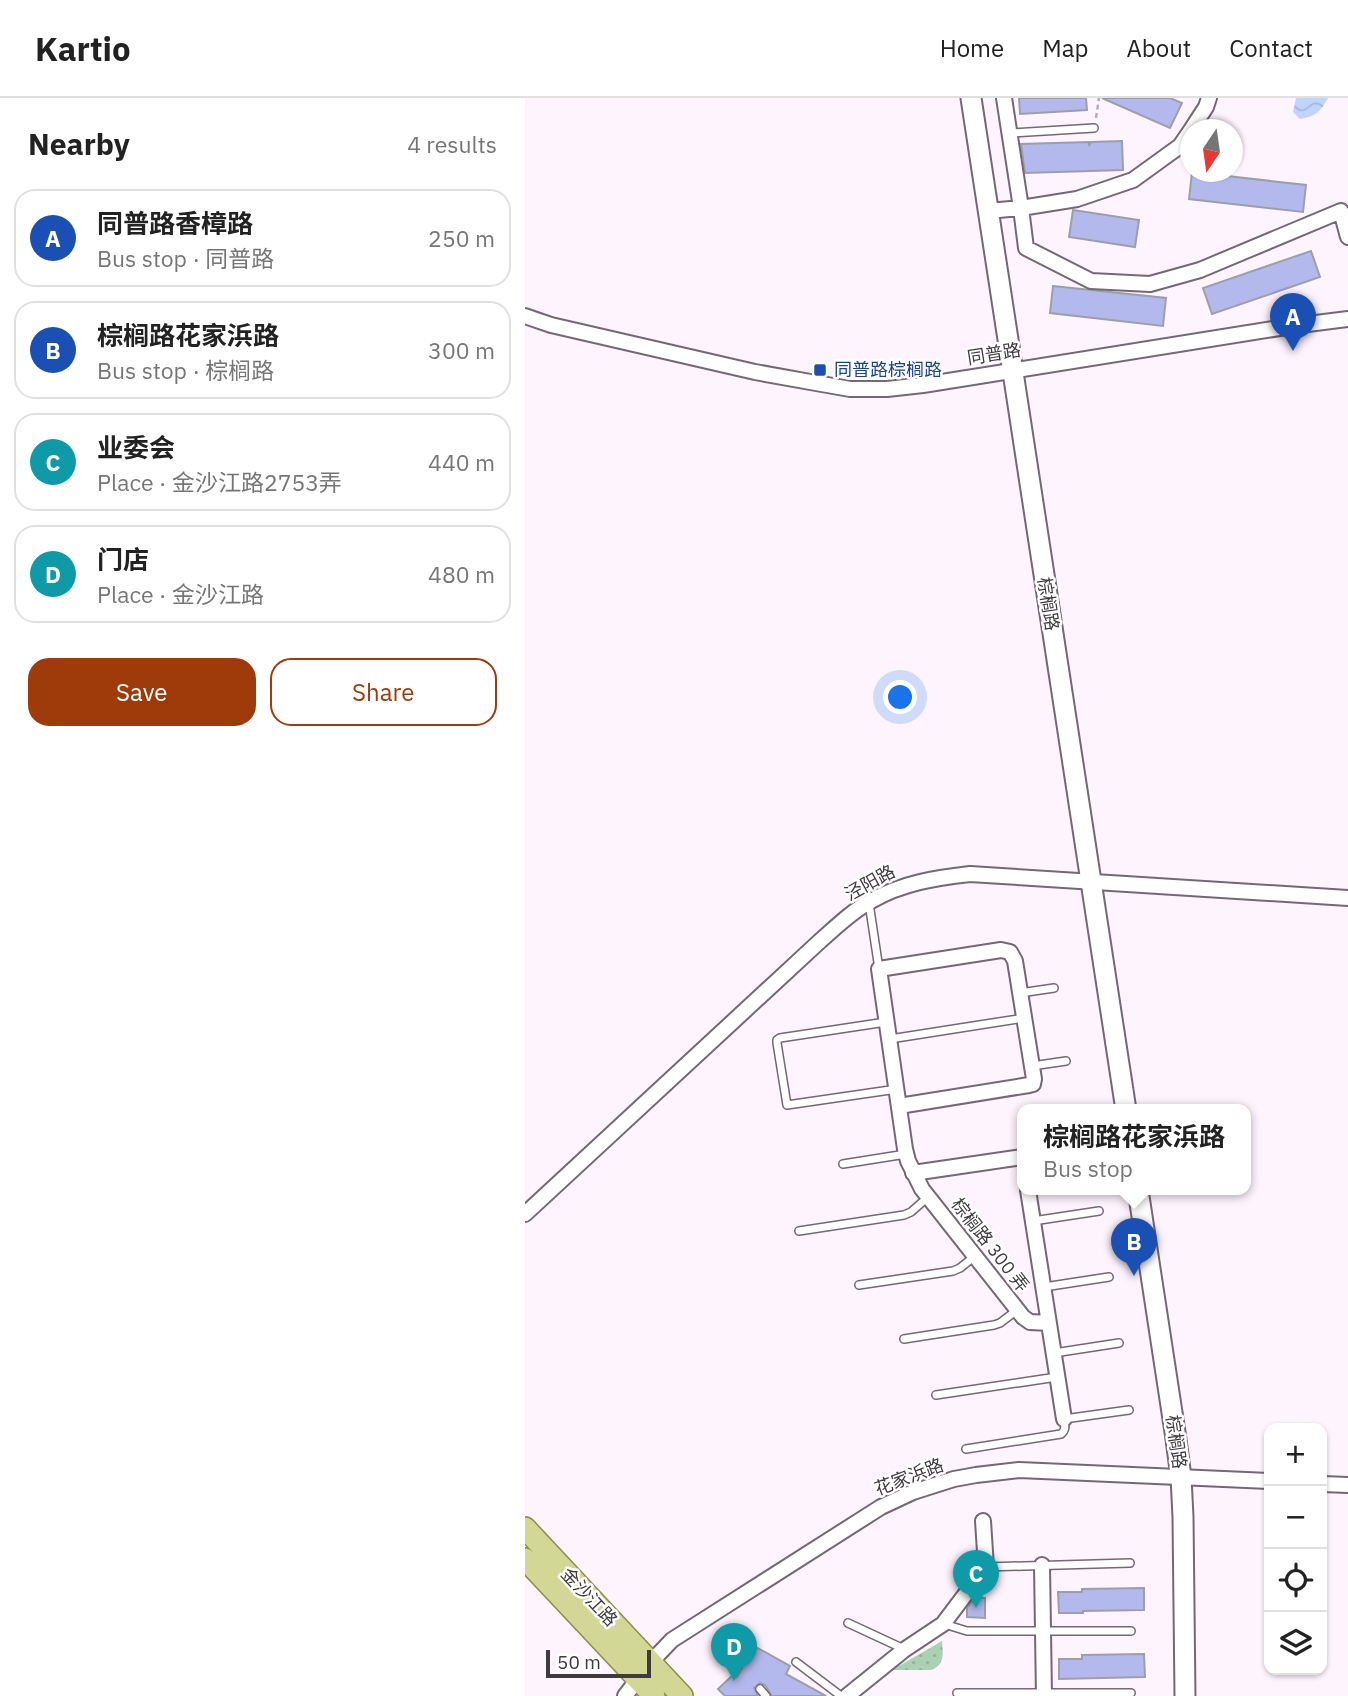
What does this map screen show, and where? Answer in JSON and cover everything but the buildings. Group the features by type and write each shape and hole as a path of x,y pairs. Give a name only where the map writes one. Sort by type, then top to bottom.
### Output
{"main road":[{"name":"金沙江路","path":"525,1528 637,1679 682,1696"},
{"name":"金沙江路","path":"525,1559 654,1696"}],"street":[{"name":"棕榈路","path":"971,98 1125,1104"},
{"path":"1004,98 1026,248 1091,281 1150,284 1200,270 1341,211 1348,237"},
{"path":"1198,119 1206,107 1205,99"},
{"path":"988,211 1077,199 1133,180 1180,146"},
{"name":"同普路","path":"525,316 551,325 741,369 851,389 923,385 1348,319"},
{"name":"泾阳路","path":"525,1214 820,941 869,902 910,883 970,874 1348,898"},
{"path":"879,969 1001,950 1010,952 1015,961 1034,1079 1029,1086 899,1106"},
{"name":"棕榈路 300 弄","path":"879,969 899,1106 913,1173 928,1198 1017,1310 1030,1322 1049,1323"},
{"path":"913,1173 1017,1158"},
{"name":"棕榈路 300 弄","path":"1029,1195 1064,1419"},
{"name":"棕榈路","path":"1139,1195 1181,1477 1185,1696"},
{"name":"花家浜路","path":"637,1679 672,1640 881,1507 923,1488 976,1475 1019,1470 1264,1481"},
{"path":"1327,1484 1348,1485"},
{"path":"847,1696 904,1650 943,1624 986,1567 983,1521"},
{"path":"1042,1565 1044,1694"}],"lane":[{"path":"1010,133 1094,128"},
{"path":"869,902 879,969"},
{"path":"1020,993 1054,988"},
{"path":"889,1039 1024,1018"},
{"path":"887,1022 780,1038 777,1042 787,1105 897,1089"},
{"path":"1032,1066 1066,1061"},
{"path":"843,1164 907,1154"},
{"path":"799,1231 904,1215 928,1198"},
{"path":"1033,1221 1099,1211"},
{"path":"859,1285 953,1271 975,1256"},
{"path":"1043,1287 1109,1277"},
{"path":"904,1339 994,1325 1017,1310"},
{"path":"1053,1353 1119,1343"},
{"path":"936,1395 1057,1377"},
{"path":"966,1449 1061,1434 1065,1428 1064,1419 1129,1410"},
{"path":"986,1567 1130,1563"},
{"path":"848,1623 904,1650"},
{"path":"943,1624 967,1632 1131,1631"},
{"path":"796,1662 841,1696"},
{"path":"760,1689 766,1696"},
{"path":"957,1693 1131,1693"}],"path":[{"path":"1094,128 1099,98"}],"green space":[{"path":"942,1641 942,1658 936,1668 892,1670"}],"water":[{"path":"1296,98 1328,98 1317,113 1300,119 1293,112"}],"place":[{"name":"同普路香樟路","path":"1293,351"},
{"name":"同普路棕榈路","path":"820,370"},
{"name":"棕榈路花家浜路","path":"1134,1276"},
{"name":"业委会","path":"976,1608"},
{"name":"门店","path":"734,1681"}]}
